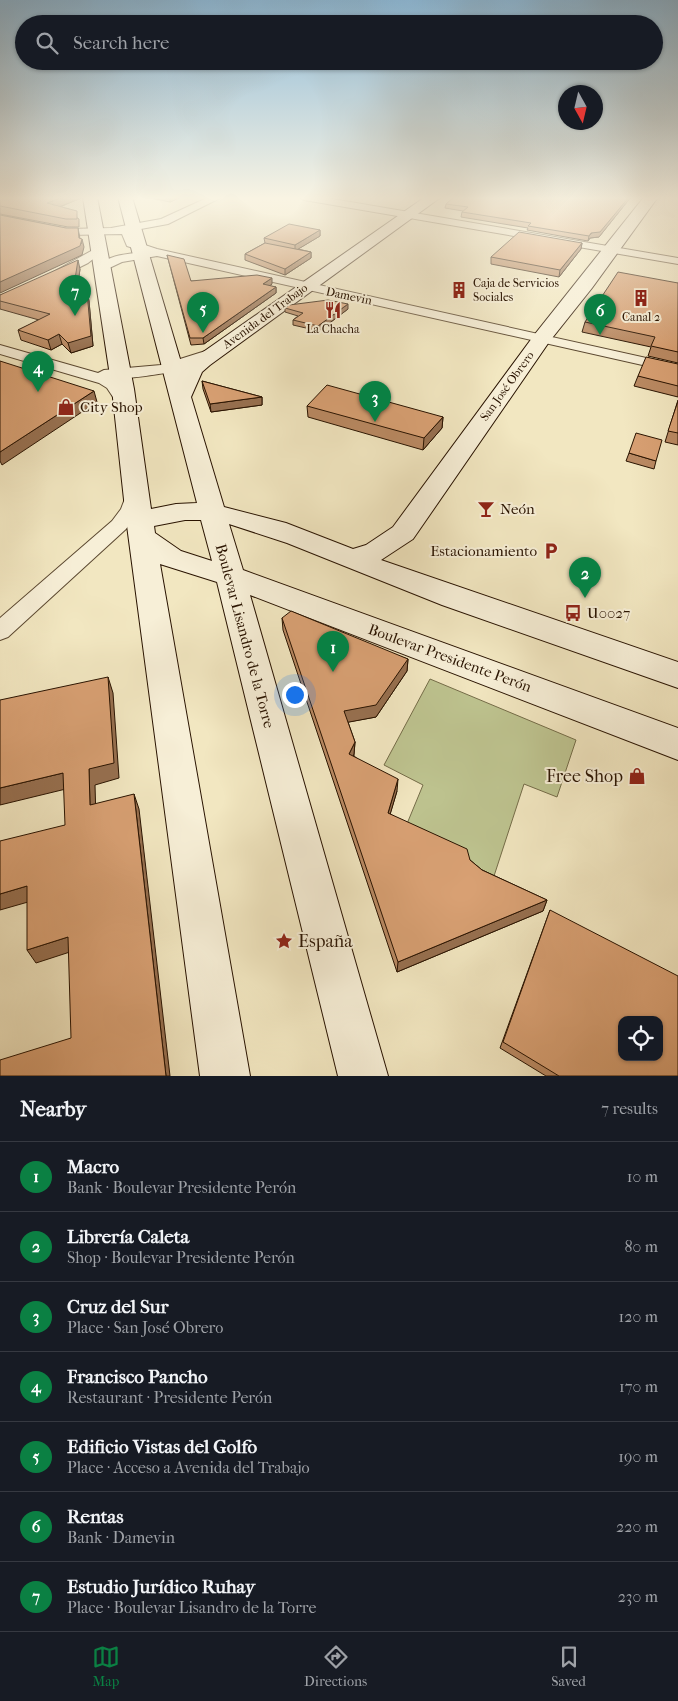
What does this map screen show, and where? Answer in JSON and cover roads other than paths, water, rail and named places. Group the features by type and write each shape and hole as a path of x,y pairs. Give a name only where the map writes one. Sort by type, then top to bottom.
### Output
{"street":[{"path":"42,281 84,262 97,247"},
{"path":"104,247 139,517 225,1076"},
{"path":"105,247 111,261 131,247"},
{"name":"Boulevar Lisandro de la Torre","path":"138,247 181,396 206,496 230,576 363,1076"},
{"name":"Damevin","path":"148,247 167,255 678,369"},
{"name":"Avenida del Trabajo","path":"181,396 193,369 363,247"},
{"path":"594,247 678,261"},
{"name":"San José Obrero","path":"353,559 376,552 403,534 542,338 613,247"},
{"path":"0,349 92,376 112,385 125,403"},
{"path":"92,376 172,367 202,358 218,350"},
{"path":"0,630 8,619 102,541 127,516 139,517 176,512 206,496 248,520 678,675"},
{"path":"102,541 139,517"},
{"name":"Boulevar Presidente Perón","path":"139,517 154,549 165,556 230,576 678,744"}],"place":[{"name":"Caja de Servicios Sociales","path":"459,290"},
{"name":"Canal 2","path":"641,298"},
{"name":"La Chacha","path":"333,310"},
{"name":"Estudio Jurídico Ruhay","path":"75,316"},
{"name":"Edificio Vistas del Golfo","path":"203,333"},
{"name":"Rentas","path":"600,335"},
{"name":"Francisco Pancho","path":"38,392"},
{"name":"City Shop","path":"66,407"},
{"name":"Cruz del Sur","path":"375,422"},
{"name":"Neón","path":"486,509"},
{"name":"Estacionamiento","path":"551,551"},
{"name":"Librería Caleta","path":"585,598"},
{"name":"U0027","path":"573,613"},
{"name":"Macro","path":"333,672"},
{"name":"Free Shop","path":"637,776"},
{"name":"España","path":"284,941"}]}
